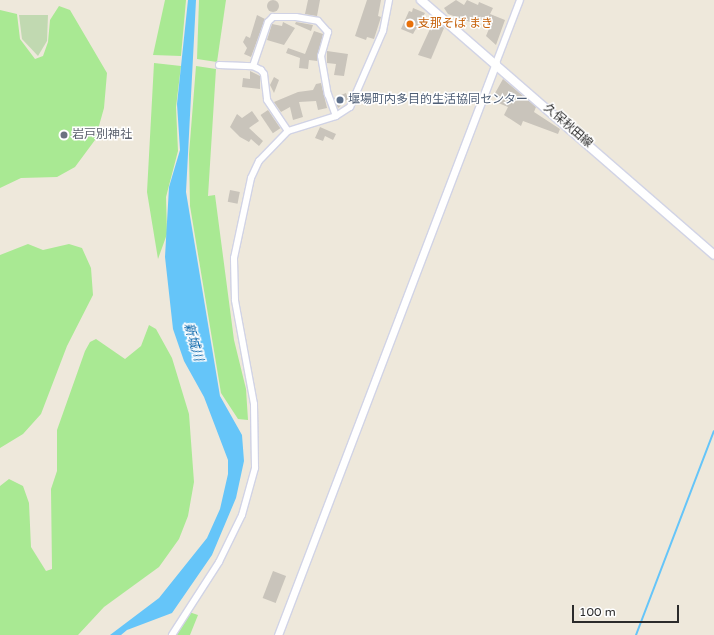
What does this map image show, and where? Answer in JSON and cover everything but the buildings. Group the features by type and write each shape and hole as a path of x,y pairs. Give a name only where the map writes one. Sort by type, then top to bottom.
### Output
{"main road":[{"name":"久保秋田線","path":"421,0 496,63 714,255"}],"street":[{"path":"172,635 219,562 248,501 256,443 250,377 235,300 234,258 251,178 259,161 288,132 336,116 350,107 357,94 383,31 389,0"},
{"path":"278,635 520,0"},
{"path":"252,66 268,22 273,17 296,16 318,21 328,32 321,56 328,94 336,116"},
{"path":"220,65 252,66 264,74 267,100 288,132"}],"green space":[{"path":"165,0 186,0 181,56 153,55"},
{"path":"199,0 226,0 217,62 197,59"},
{"path":"59,6 70,10 107,73 104,108 95,140 75,167 57,177 21,178 0,188 0,10 17,14 20,39 35,59 43,56 48,42 50,20"},
{"path":"19,15 48,15 47,41 38,56 22,39"},
{"path":"154,63 181,66 176,107 178,151 166,197 167,234 158,259 147,192"},
{"path":"196,66 216,69 208,196 215,195 234,340 246,389 248,420 238,419 221,393 190,206 189,154"},
{"path":"28,244 43,250 69,244 82,248 91,268 93,295 67,346 41,414 23,434 0,448 0,255"},
{"path":"149,325 156,329 172,358 189,414 194,482 188,516 179,539 159,567 104,607 78,635 0,635 0,486 9,479 23,486 29,503 31,547 46,571 52,569 51,489 57,471 57,430 85,351 90,342 96,339 125,359 141,346"},
{"path":"189,612 198,615 190,635 175,635"}],"water":[{"name":"新城川","path":"188,0 196,0 186,192 220,396 242,435 244,461 236,498 212,555 172,613 127,630 121,635 110,635 159,598 207,538 220,509 228,474 228,460 204,397 184,361 173,329 165,257 169,187 180,150 177,104"}],"waterway":[{"path":"636,635 714,431"}],"place":[{"name":"支那そば まき","path":"410,24"},
{"name":"堰場町内多目的生活協同センター","path":"340,100"},
{"name":"岩戸別神社","path":"64,135"}]}
